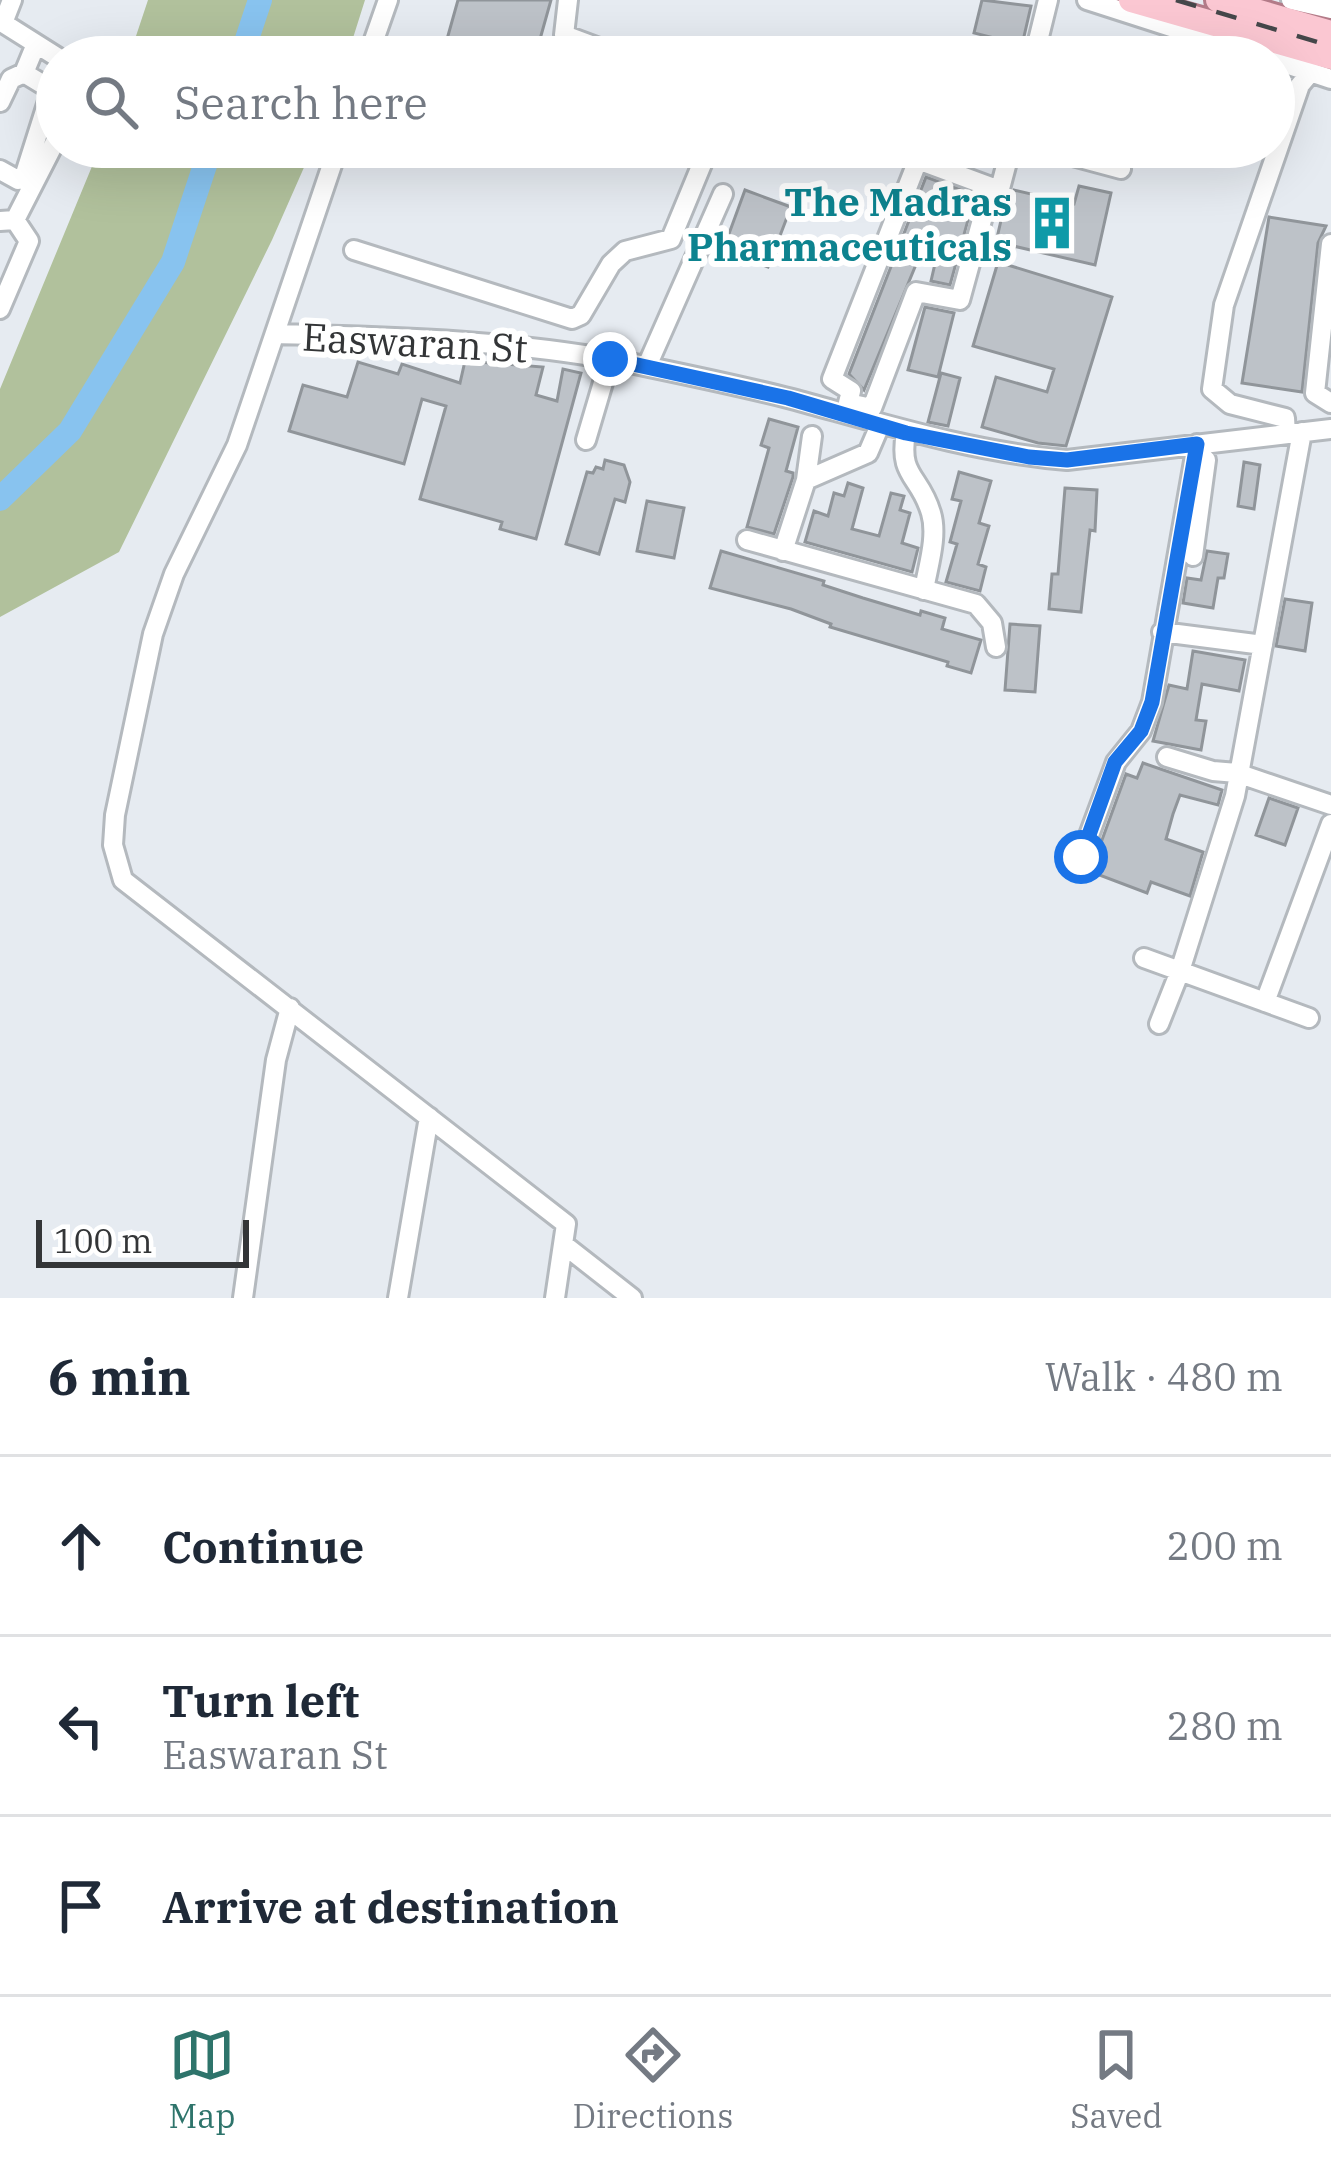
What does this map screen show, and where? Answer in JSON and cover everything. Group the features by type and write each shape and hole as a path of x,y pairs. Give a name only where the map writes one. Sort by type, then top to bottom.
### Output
{"main road":[{"path":"1132,0 1237,36"},
{"path":"1218,0 1331,32"}],"street":[{"path":"0,102 11,79 24,73 36,44 1,22 12,0"},
{"path":"375,36 388,0"},
{"path":"568,0 564,34 569,36"},
{"path":"1039,36 1048,0"},
{"path":"1087,0 1199,36"},
{"path":"1292,0 1331,9"},
{"path":"1295,99 1300,85 1321,65 1331,79"},
{"path":"24,73 36,80"},
{"path":"0,170 18,180 24,177 36,139"},
{"path":"0,309 29,241 7,221 28,197 42,168"},
{"path":"331,168 237,445 174,574 153,634 115,815 113,845 123,880 566,1224 554,1298"},
{"path":"354,250 572,319 581,315 611,264 625,251 671,239 700,168"},
{"path":"869,417 848,403 851,391 832,379 915,168"},
{"path":"806,480 868,453 869,417 916,292 960,300 992,187 940,168"},
{"path":"968,315 1006,168"},
{"path":"1159,1024 1235,796 1294,432 1285,418 1223,401 1212,389 1224,305 1271,168"},
{"path":"646,366 723,194"},
{"path":"1331,244 1315,384 1319,399 1331,403"},
{"name":"Easwaran St","path":"277,334 424,338 610,359 869,417 906,433 971,448 1067,460 1331,429"},
{"path":"586,440 610,359"},
{"path":"1244,408 1245,439"},
{"path":"906,433 903,462 931,513 933,533 924,590"},
{"path":"783,551 806,480 812,436"},
{"path":"1193,556 1203,444"},
{"path":"1081,857 1115,762 1141,731 1152,702 1162,632 1203,444"},
{"path":"747,540 976,604 985,611 996,647"},
{"path":"1162,632 1263,645"},
{"path":"1168,757 1237,773 1331,806"},
{"path":"1265,1002 1331,824"},
{"path":"1144,958 1309,1018"},
{"path":"243,1298 276,1060 290,1008"},
{"path":"398,1298 429,1117"},
{"path":"563,1244 632,1298"}],"green space":[{"path":"148,0 365,0 354,36 136,36"},
{"path":"91,168 304,168 119,552 0,617 0,389"}],"building":[{"path":"458,0 551,0 541,36 448,36"},
{"path":"982,0 1031,6 1024,36 974,33"},
{"path":"926,177 975,195 950,285 931,281 940,242 927,238 864,390 849,374"},
{"name":"The Madras Pharmaceuticals","path":"1079,186 1111,193 1095,265 996,242 1014,190 1074,204"},
{"path":"745,190 791,207 768,267 723,250"},
{"path":"1269,217 1326,226 1318,243 1302,392 1242,383"},
{"path":"998,262 1112,297 1066,446 982,427 996,377 1047,392 1054,369 973,346"},
{"path":"925,307 954,313 938,377 908,370"},
{"path":"465,361 543,367 536,395 557,401 563,369 581,373 536,539 500,529 502,522 420,499 446,406 422,399 404,464 289,431 303,385 347,397 358,362 398,374 402,364 460,383"},
{"path":"941,373 960,378 948,426 928,422"},
{"path":"769,419 798,427 786,471 793,477 774,534 747,527 769,448 761,445"},
{"path":"605,460 624,465 630,482 625,502 615,499 599,554 566,544 587,472 603,469"},
{"path":"1244,462 1260,465 1254,509 1238,506"},
{"path":"959,472 991,481 979,523 989,526 978,564 986,567 980,591 946,582 957,544 950,542 961,501 952,499"},
{"path":"848,483 863,488 852,529 879,536 891,493 904,496 900,510 910,513 902,543 918,548 912,572 805,542 814,511 828,516 834,493 844,496"},
{"path":"1065,488 1097,490 1081,612 1049,609 1052,574 1058,574"},
{"path":"647,501 684,508 674,558 637,551"},
{"path":"721,551 824,581 823,585 863,598 945,618 942,629 981,640 971,673 830,627 791,609 710,588"},
{"path":"1207,551 1228,554 1213,608 1183,603 1187,578 1201,580"},
{"path":"1285,599 1312,603 1305,651 1276,646"},
{"path":"1010,624 1040,626 1035,692 1005,690"},
{"path":"1193,651 1245,660 1239,691 1202,684 1196,720 1206,721 1201,750 1153,741 1169,685 1187,689"},
{"path":"1143,763 1222,790 1218,805 1180,795 1173,814 1166,839 1203,852 1190,896 1151,882 1147,893 1086,870 1094,862 1126,774 1137,778"},
{"path":"1269,798 1298,808 1285,845 1256,835"}],"waterway":[{"path":"248,36 260,0"},
{"path":"0,499 70,431 173,262 204,168"}],"railway":[{"path":"1176,0 1331,46"}],"place":[{"name":"The Madras Pharmaceuticals","path":"1052,223"}],"route":[{"path":"610,359 788,398 906,433 1029,457 1067,460 1197,444 1152,702 1141,731 1115,762 1081,857"}]}
